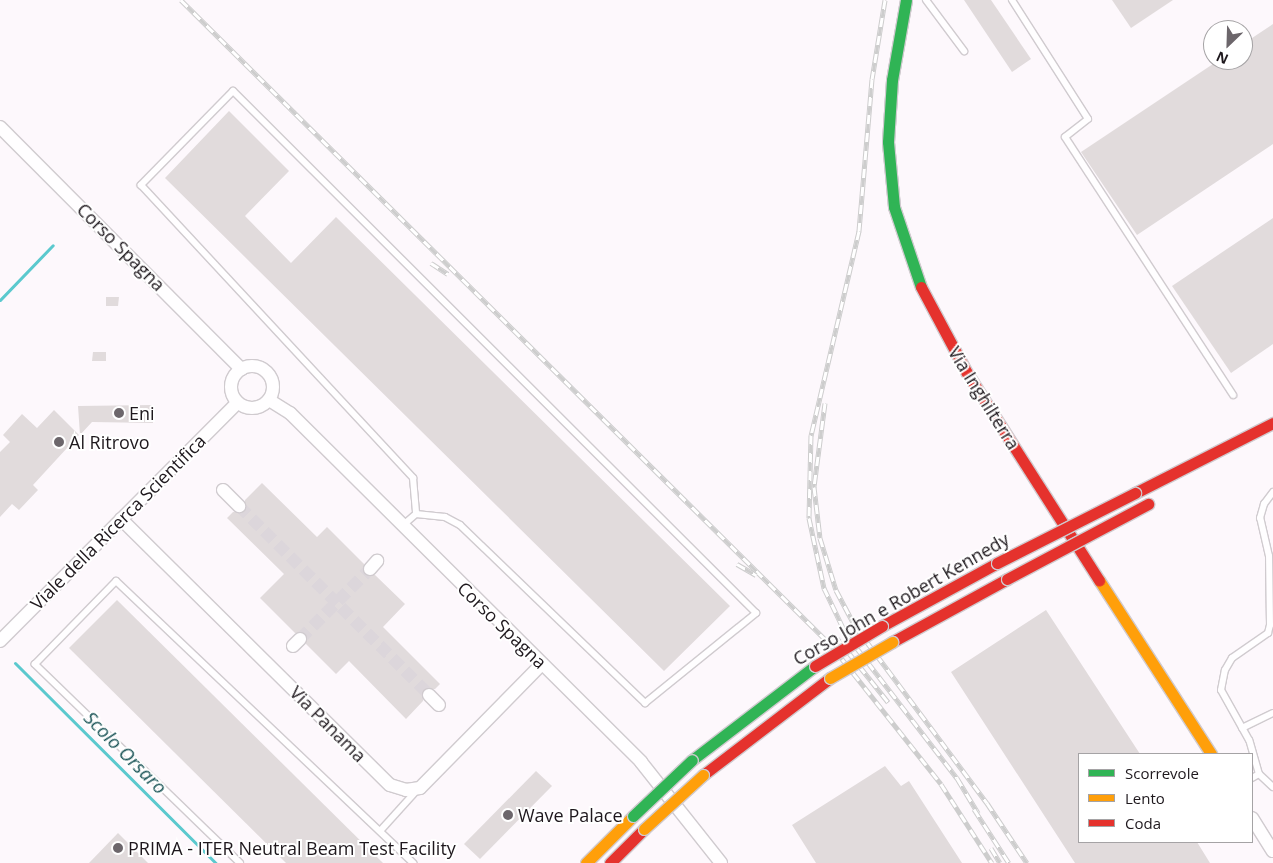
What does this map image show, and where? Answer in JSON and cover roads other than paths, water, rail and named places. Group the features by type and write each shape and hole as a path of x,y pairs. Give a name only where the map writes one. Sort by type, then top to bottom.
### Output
{"main road":[{"name":"Via Inghilterra","path":"906,0 892,80 888,142 894,207 913,273 967,373 1210,753"},
{"name":"Corso John e Robert Kennedy","path":"586,863 692,760 815,666 882,626 998,563 1273,423"},
{"name":"Corso John e Robert Kennedy","path":"610,863 703,775 830,678 892,642 1152,502"}],"street":[{"name":"Corso Spagna","path":"0,127 241,369"},
{"path":"254,366 266,371 273,382 270,400 251,409 237,403 230,386 241,369 254,366"},
{"name":"Corso Spagna","path":"270,400 290,413 401,526 641,762 721,863"},
{"name":"Viale della Ricerca Scientifica","path":"0,641 237,403"},
{"path":"223,490 239,506"},
{"name":"Via Panama","path":"121,519 390,785 406,790 420,788"},
{"path":"420,788 542,664"},
{"path":"429,695 439,705"},
{"path":"1253,820 1273,851"}],"lane":[{"path":"926,0 964,51"},
{"path":"1012,0 1088,119 1065,137 1233,394"},
{"path":"401,526 416,514 445,517 460,525 645,703 756,614 232,90 141,186 413,478 416,514"},
{"path":"1251,753 1242,728 1221,690 1225,670 1232,658 1270,635 1269,556 1260,518 1264,504 1273,492"},
{"path":"240,863 35,664 116,581 413,863"},
{"path":"1242,728 1273,713"},
{"path":"1253,758 1259,774 1273,787"},
{"path":"1253,777 1259,774"},
{"path":"380,831 420,788"}],"waterway":[{"name":"Scolo Orsaro","path":"0,300 53,245"},
{"name":"Scolo Orsaro","path":"15,663 216,863"}],"tunnel":[{"path":"239,506 429,695"},
{"path":"300,639 370,569"}],"railway":[{"path":"181,0 831,645 941,784 992,863"},
{"path":"885,0 872,79 859,231 811,435 809,518 824,588 846,634 957,778 978,813"},
{"path":"431,263 448,274"},
{"path":"825,403 814,487 820,538 836,590 855,626 987,803 1027,863"},
{"path":"737,564 756,575"},
{"path":"837,638 888,702"},
{"path":"974,809 1009,863"},
{"path":"991,848 1000,863"}],"place":[{"name":"Eni","path":"119,413"},
{"name":"Al Ritrovo","path":"59,442"},
{"name":"Wave Palace","path":"508,815"},
{"name":"PRIMA - ITER Neutral Beam Test Facility","path":"118,848"}]}
